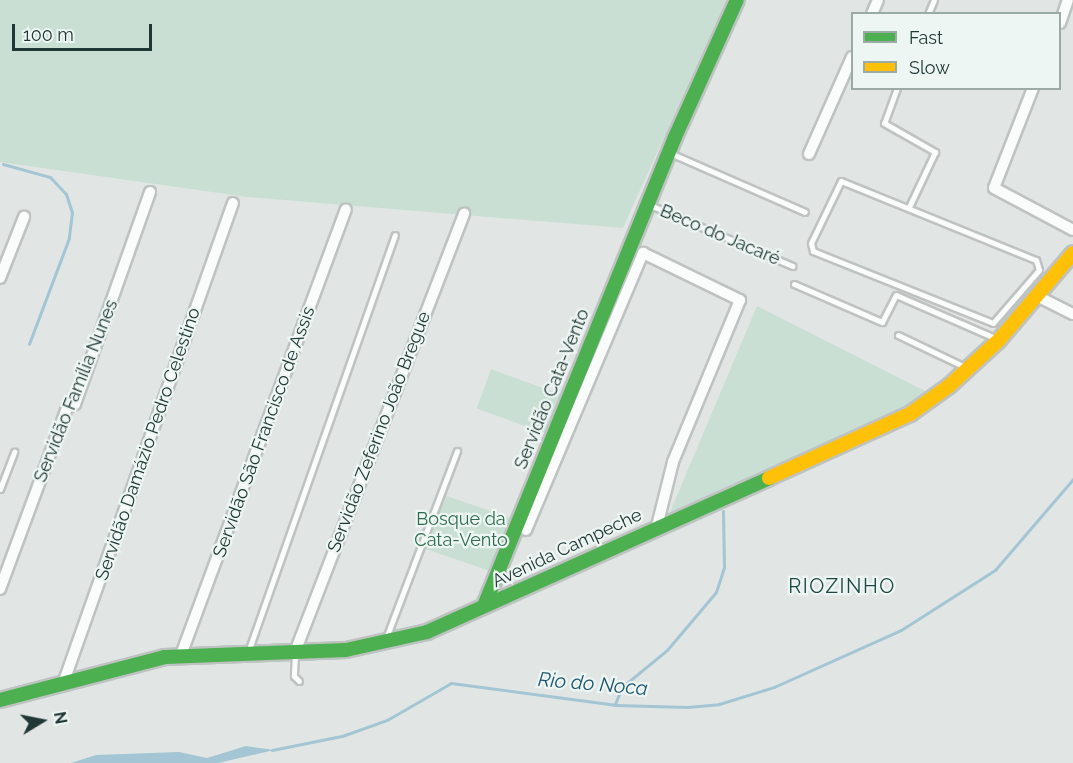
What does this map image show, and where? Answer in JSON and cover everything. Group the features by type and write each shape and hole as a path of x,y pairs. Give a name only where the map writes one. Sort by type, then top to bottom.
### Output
{"main road":[{"name":"Servidão Cata-Vento","path":"484,606 597,342 649,204 714,59 737,0"},
{"name":"Avenida Campeche","path":"0,700 181,655 295,652 384,645 484,606 657,526 882,428 924,405 969,369 999,340 1073,253"}],"street":[{"name":"Servidão Cata-Vento","path":"714,59 742,0"},
{"path":"1061,18 1068,0"},
{"path":"809,154 851,59"},
{"path":"1033,90 994,188 1073,230"},
{"name":"Servidão Família Nunes","path":"0,589 67,408 75,404 150,192"},
{"name":"Servidão Damázio Pedro Celestino","path":"63,684 233,203"},
{"name":"Servidão São Francisco de Assis","path":"181,655 346,210"},
{"name":"Servidão Zeferino João Bregue","path":"295,652 464,213"},
{"path":"0,278 24,217"},
{"path":"526,530 597,342 643,253 740,300 673,462 657,526"},
{"path":"1035,299 1073,314"}],"lane":[{"path":"896,90 884,123 935,152 909,207"},
{"path":"672,154 805,212"},
{"path":"841,181 1036,260 1039,270 1020,294 998,321 987,322 811,248 841,181"},
{"name":"Beco do Jacaré","path":"649,204 792,266"},
{"path":"247,653 395,235"},
{"path":"795,284 882,322 896,295 999,340"},
{"path":"1020,294 1035,299"},
{"path":"898,335 969,369"},
{"path":"384,645 457,451"},
{"path":"0,489 14,452"},
{"path":"295,652 294,676 299,681"}],"green space":[{"path":"0,0 726,0 623,228 247,197 0,162"},
{"path":"757,306 929,393 894,416 670,512"},
{"path":"491,369 561,395 547,434 477,408"},
{"name":"Bosque da Cata-Vento","path":"444,495 509,517 491,571 425,549"}],"water":[{"path":"246,746 274,750 218,763 71,763 96,755 179,752 207,758"}],"waterway":[{"path":"3,164 50,177 66,194 72,212 69,238 29,344"},
{"name":"Rio do Noca","path":"272,750 342,736 387,720 451,683 615,705 687,707 719,704 774,687 901,630 995,570 1073,479"},
{"path":"615,704 622,687 667,650 716,592 724,567 723,511"}],"traffic: fast":[{"path":"484,606 675,137 737,0"},
{"path":"0,700 165,657 346,650 427,632 769,478"}],"traffic: slow":[{"path":"769,478 910,414 949,386 999,340 1073,253"}],"district":[{"name":"RIOZINHO","path":"842,586"}]}
